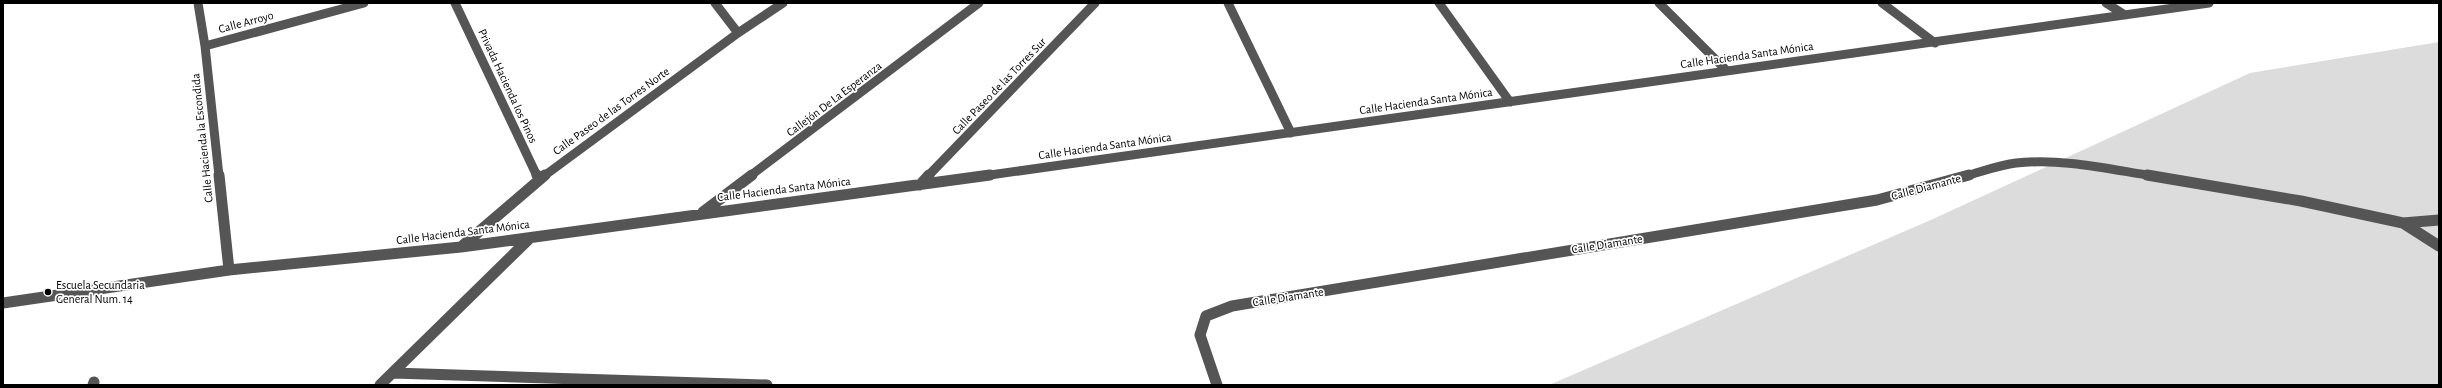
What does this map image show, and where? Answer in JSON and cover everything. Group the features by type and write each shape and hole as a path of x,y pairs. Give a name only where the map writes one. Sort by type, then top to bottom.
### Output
{"street":[{"name":"Calle Hacienda la Escondida","path":"198,3 205,46 229,270"},
{"name":"Calle Arroyo","path":"205,46 364,3"},
{"name":"Privada Hacienda los Pinos","path":"455,3 539,180"},
{"path":"715,3 738,33"},
{"name":"Calle Paseo de las Torres Norte","path":"461,247 539,180 738,33 783,3"},
{"name":"Callejón De La Esperanza","path":"702,213 979,3"},
{"name":"Calle Paseo de las Torres Sur","path":"920,185 1095,3"},
{"path":"1228,3 1291,133"},
{"path":"1439,3 1510,102"},
{"path":"1659,3 1727,71"},
{"path":"1882,3 1935,43"},
{"path":"2106,3 2125,15"},
{"name":"Calle Hacienda Santa Mónica","path":"3,303 229,270 461,247 702,213 920,185 1935,43 2209,3"},
{"name":"Calle Diamante","path":"1217,385 1200,335 1206,316 1232,306 1877,200 2014,163 2045,160 2080,164 2301,201 2403,223"},
{"path":"2403,223 2439,220"},
{"path":"2403,223 2439,246"},
{"path":"380,385 530,238"},
{"path":"393,373 606,382 767,385"}],"shaded area":[{"path":"2439,42 2439,385 1549,385 1933,219 2250,73"}],"place":[{"name":"Escuela Secundaria General Num. 14","path":"48,292"}]}
